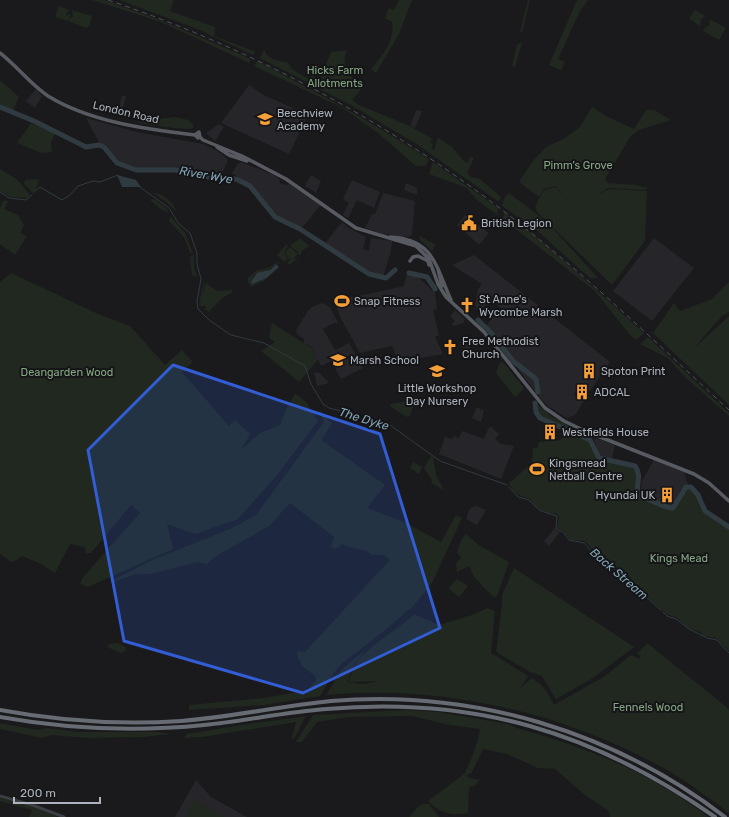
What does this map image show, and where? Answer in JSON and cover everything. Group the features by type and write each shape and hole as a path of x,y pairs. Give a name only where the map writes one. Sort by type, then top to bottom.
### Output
{"highway":[{"path":"0,710 51,718 133,722 182,720 333,701 394,700 463,705 490,709 556,727 627,756 670,780 725,817"},
{"path":"0,717 47,724 147,729 204,725 327,709 379,707 429,708 457,711 516,722 591,746 644,772 715,817"}],"main road":[{"name":"London Road","path":"0,53 47,95 71,107 112,121 195,135 198,138 200,137 209,142"},
{"path":"209,142 291,182 356,228 407,243 420,250 430,259 437,280"},
{"path":"209,142 229,155 257,165"},
{"path":"220,147 235,155"},
{"path":"384,237 404,238 414,241 433,257 451,301"},
{"path":"410,261 413,257 422,257 428,261 446,297 484,332 545,408 564,421 585,431 694,474 709,483 729,501"},
{"path":"438,269 446,297"}],"street":[{"path":"0,796 35,806 64,817"}],"highlighted area":[{"path":"173,365 380,434 440,628 303,693 124,641 88,450"}],"shaded area":[{"name":"Beechview Academy","path":"249,85 262,94 308,115 289,154 221,123"},
{"path":"36,89 42,96 35,108 26,101"},
{"path":"122,96 126,96 121,113 118,113"},
{"path":"416,110 422,111 415,128 410,126"},
{"path":"86,118 137,132 203,144 219,152 227,159 227,162 220,179 174,169 136,170 117,161 106,145 100,144"},
{"path":"219,124 224,127 215,141 206,133"},
{"path":"241,162 274,175 279,179 280,183 285,185 289,184 321,205 300,230 280,219 247,183 232,173"},
{"path":"117,175 136,180 141,187 122,187"},
{"path":"311,175 321,181 316,193 305,186"},
{"path":"352,180 380,192 374,208 357,200 348,218 343,215 349,203 343,199"},
{"path":"406,183 417,188 417,195 404,190"},
{"path":"383,193 415,201 412,234 409,237 383,234 365,228 372,214 375,214"},
{"path":"465,215 489,233 479,245 457,225"},
{"path":"342,222 349,228 366,237 363,249 369,251 371,238 392,241 391,251 383,277 364,270 337,252 323,246"},
{"path":"654,238 694,268 652,321 613,291"},
{"path":"474,255 610,362 590,391 581,385 574,394 584,401 575,415 567,418 548,406 539,397 538,379 519,365 507,351 505,353 503,350 504,348 490,329 487,330 484,328 501,308 494,302 489,301 480,313 475,306 478,289 482,284 452,265"},
{"path":"276,264 279,267 266,278 253,284 251,282 257,273 270,270"},
{"path":"407,273 419,278 435,293 437,309 433,310 439,335 435,337 443,354 399,362 392,346 360,353 340,317 333,297 354,297 404,286"},
{"path":"322,303 330,307 338,323 334,323 323,329 335,350 349,343 363,368 341,379 331,361 321,366 318,360 316,361 313,348 304,343 304,339 297,334 296,330 308,311 312,307"},
{"path":"455,310 465,319 463,323 453,326 452,324 455,321 450,316"},
{"path":"462,340 471,348 471,354 460,346"},
{"path":"472,351 490,352 494,359 472,357"},
{"path":"520,368 535,379 537,394 518,369"},
{"path":"314,372 320,373 329,383 317,386"},
{"path":"477,407 484,411 481,422 472,418"},
{"path":"490,426 499,434 495,439 501,444 514,446 501,479 439,454 445,437 452,439 454,436 459,438 462,431 484,439"},
{"path":"593,437 615,445 612,459 599,455"},
{"path":"654,460 684,472 688,484 680,491 672,506 640,494 642,481"},
{"path":"476,506 486,510 477,525 466,519 469,510"},
{"path":"555,528 560,532 549,546 544,541"},
{"path":"196,780 211,797 247,817 175,817"}],"green space":[{"path":"92,0 105,0 163,21 251,59 249,63 161,22"},
{"path":"119,0 174,0 170,11 215,27 214,36 256,52 253,55 195,28"},
{"path":"399,0 412,0 399,34 376,73 371,69 384,53 392,35 392,22 385,18 389,8 394,10"},
{"path":"528,0 530,0 522,33 520,32"},
{"path":"577,0 588,0 580,11 558,59 565,62 561,70 549,65"},
{"path":"59,6 71,11 68,11 66,16 69,14 71,15 67,21 55,17"},
{"path":"72,10 92,16 89,26 86,28 68,21 73,17"},
{"path":"695,10 706,16 702,18 700,26 689,19"},
{"path":"710,19 726,28 719,40 703,31 706,26 709,26"},
{"path":"522,42 515,67 512,66 517,45"},
{"name":"Hicks Farm Allotments","path":"264,50 268,56 287,62 293,70 309,79 312,75 320,79 331,52 347,50 345,56 346,67 350,75 363,87 352,100 359,105 410,126 433,139 430,142 433,144 431,149 434,150 438,138 451,146 465,162 468,163 470,156 474,158 467,173 471,177 480,179 501,197 499,202 418,145 349,104 260,58"},
{"path":"257,61 344,108 429,159 426,166 416,166 379,134 343,108 254,66"},
{"path":"0,80 19,97 13,111 0,105"},
{"name":"Pimm's Grove","path":"592,107 606,116 634,129 646,110 654,110 671,120 639,130 630,137 605,179 608,183 635,185 648,188 645,190 608,188 596,196 609,189 647,191 645,241 612,285 538,213 535,208 544,190 556,187 566,200 556,186 544,189 539,197 519,182 532,162 546,147 565,138 580,127"},
{"path":"175,117 188,120 193,124 193,128 175,128 135,122"},
{"path":"31,123 55,133 51,143 52,152 41,153 17,143"},
{"path":"433,162 498,208 497,215 476,199 467,188 429,174"},
{"path":"0,169 18,180 30,195 27,198 10,197 0,191"},
{"path":"39,179 34,194 24,184 25,180"},
{"path":"154,193 161,195 168,200 174,206 176,212 170,205"},
{"path":"509,193 547,222 598,278 590,278 533,227 502,206 505,196"},
{"path":"154,199 166,208 169,213 162,210 150,200"},
{"path":"3,201 8,201 4,209 18,215 24,225 20,233 27,236 15,255 0,244 0,208"},
{"path":"504,212 552,250 644,333 636,340 629,334 595,291 503,219"},
{"path":"170,216 185,233 193,253 190,253 184,237 169,221"},
{"path":"418,235 436,245 432,251 421,241"},
{"path":"299,239 309,246 302,251 300,256 297,251 291,247 292,244"},
{"path":"287,244 288,246 284,252 287,258 285,262 277,255"},
{"path":"290,247 298,254 293,259 299,257 289,265 287,263 292,259 289,259 285,252"},
{"path":"194,255 194,267 197,277 192,275 190,257"},
{"path":"277,262 281,264 277,263 267,271 254,275 253,284 259,282 281,266 265,280 251,287 247,279 256,271 268,268"},
{"name":"Deangarden Wood","path":"11,273 98,314 130,326 165,365 182,350 193,362 182,372 229,426 235,420 250,434 242,449 260,433 280,425 286,409 295,394 306,402 318,421 277,475 238,519 195,534 167,524 173,549 88,587 80,584 83,577 140,513 131,505 91,553 86,553 85,547 70,544 55,573 39,563 22,556 11,562 0,554 0,282"},
{"path":"204,282 202,297 206,283 217,291 232,290 233,292 221,299 209,312 205,309 206,307 204,305 202,307 199,305"},
{"path":"729,282 729,312 722,316 693,349 729,316 729,405 653,333 674,303 680,311 712,299"},
{"path":"272,323 313,349 317,361 299,382 261,351 275,342 269,338"},
{"path":"648,337 729,413 729,416 686,378 668,358 640,344"},
{"path":"501,362 504,363 523,387 523,390 515,397 496,373"},
{"path":"414,400 415,402 410,416 407,417 391,407 390,404"},
{"path":"535,402 552,417 589,435 588,438 539,416 534,406"},
{"path":"319,410 332,424 321,440 385,485 367,508 406,523 441,542 456,515 462,518 432,583 410,610 409,609 341,664 320,696 265,705 189,710 189,705 264,698 308,690 316,680 315,676 302,666 297,655 298,651 305,652 390,560 384,555 372,555 367,551 345,546 343,544 335,549 331,547 334,537 290,503 269,526 213,558 207,564 198,562 150,574 136,574 113,582 115,579 150,561 230,529 256,515 324,422"},
{"name":"Kings Mead","path":"561,430 590,442 595,454 601,460 635,467 638,475 636,490 638,496 657,502 669,510 675,507 686,488 689,487 696,493 705,512 729,529 729,651 716,638 704,636 700,632 688,628 676,617 668,615 640,589 624,578 601,556 594,552 588,544 583,541 571,540 557,527 559,518 558,514 546,513 536,507 530,499 519,495 513,490 509,483 532,463 533,448 537,448 539,442 561,440 563,434 561,433"},
{"path":"431,456 433,457 436,475 444,490 431,483 432,480 424,468"},
{"path":"413,462 422,467 419,474 410,468"},
{"path":"466,534 480,546 509,562 497,596 494,598 474,577 469,566 457,572 456,563 461,558 457,552 461,540"},
{"path":"514,568 634,647 593,678 556,699 542,676 530,672 496,652 502,595"},
{"path":"457,579 468,586 459,597 448,588"},
{"name":"Fennels Wood","path":"487,608 495,611 491,653 528,676 520,688 532,678 540,683 554,705 605,676 631,655 639,659 641,656 637,654 647,643 724,705 729,710 729,813 691,785 667,770 628,750 545,718 502,707 458,699 414,694 370,693 326,695 342,669 365,650 355,664 347,682 363,684 380,681 348,682 357,662 362,656 414,614 439,625 475,614"},
{"path":"118,643 125,647 126,651 121,653 109,648 108,644"},
{"path":"406,710 438,712 508,724 568,744 617,763 641,775 687,801 708,817 610,817 609,811 585,795 555,769 538,768 507,754 483,749 471,774 469,773 468,776 464,775 479,780 475,786 469,787 468,813 446,813 428,801 464,774 474,753 480,729 450,725 412,716 349,717 317,722 302,742 296,742 313,715"},
{"path":"306,716 294,739 292,738 296,722 202,737 184,738 187,734"},
{"path":"0,723 38,730 45,728 79,732 157,732 170,734 144,737 88,738 51,735 42,738 0,729"},
{"path":"0,798 40,809 58,817 29,817 32,810 0,801"},
{"path":"195,800 225,817 186,817"},
{"path":"429,804 439,817 409,817 419,806"}],"waterway":[{"name":"River Wye","path":"0,107 34,121 86,147 99,145 104,147 117,163 136,170 175,170 218,179 236,179 250,186 275,217 300,229 369,274 386,278 395,270"},
{"path":"35,191 40,187 62,200 70,195 78,186 93,181 100,182 118,175"},
{"name":"The Dyke","path":"140,187 169,208 179,224 190,233 197,253 197,264 201,279 197,301 198,309 209,320 231,335 264,343 305,366 311,384 323,404 329,408 345,412 354,417 390,425 440,461 507,485"},
{"path":"0,192 9,198 26,200 32,195"},
{"name":"River Wye","path":"409,273 427,277 435,289"},
{"name":"River Wye","path":"478,320 492,334 513,361 536,379 538,392"},
{"name":"River Wye","path":"535,403 536,412 540,418 590,440 599,458 635,466 638,475 638,490 641,497 666,507 673,508 686,487 691,487 698,495 705,511 729,527"},
{"name":"Back Stream","path":"509,487 518,497 529,500 542,511 557,516 556,528 564,533 569,540 584,543 593,553 600,557 661,610"},
{"name":"Back Stream","path":"663,612 667,616 676,619 689,629 707,638 717,640 729,653"}],"railway":[{"path":"108,0 222,44 278,70 332,99 437,163 487,198 585,278 729,410"}],"place":[{"name":"Beechview Academy","path":"265,119"},
{"name":"British Legion","path":"469,223"},
{"name":"Snap Fitness","path":"342,301"},
{"name":"St Anne's Wycombe Marsh","path":"467,305"},
{"name":"Free Methodist Church","path":"450,347"},
{"name":"Marsh School","path":"338,360"},
{"name":"Little Workshop Day Nursery","path":"437,371"},
{"name":"Spoton Print","path":"589,371"},
{"name":"ADCAL","path":"582,392"},
{"name":"Westfields House","path":"550,432"},
{"name":"Kingsmead Netball Centre","path":"537,469"},
{"name":"Hyundai UK","path":"667,495"}]}
